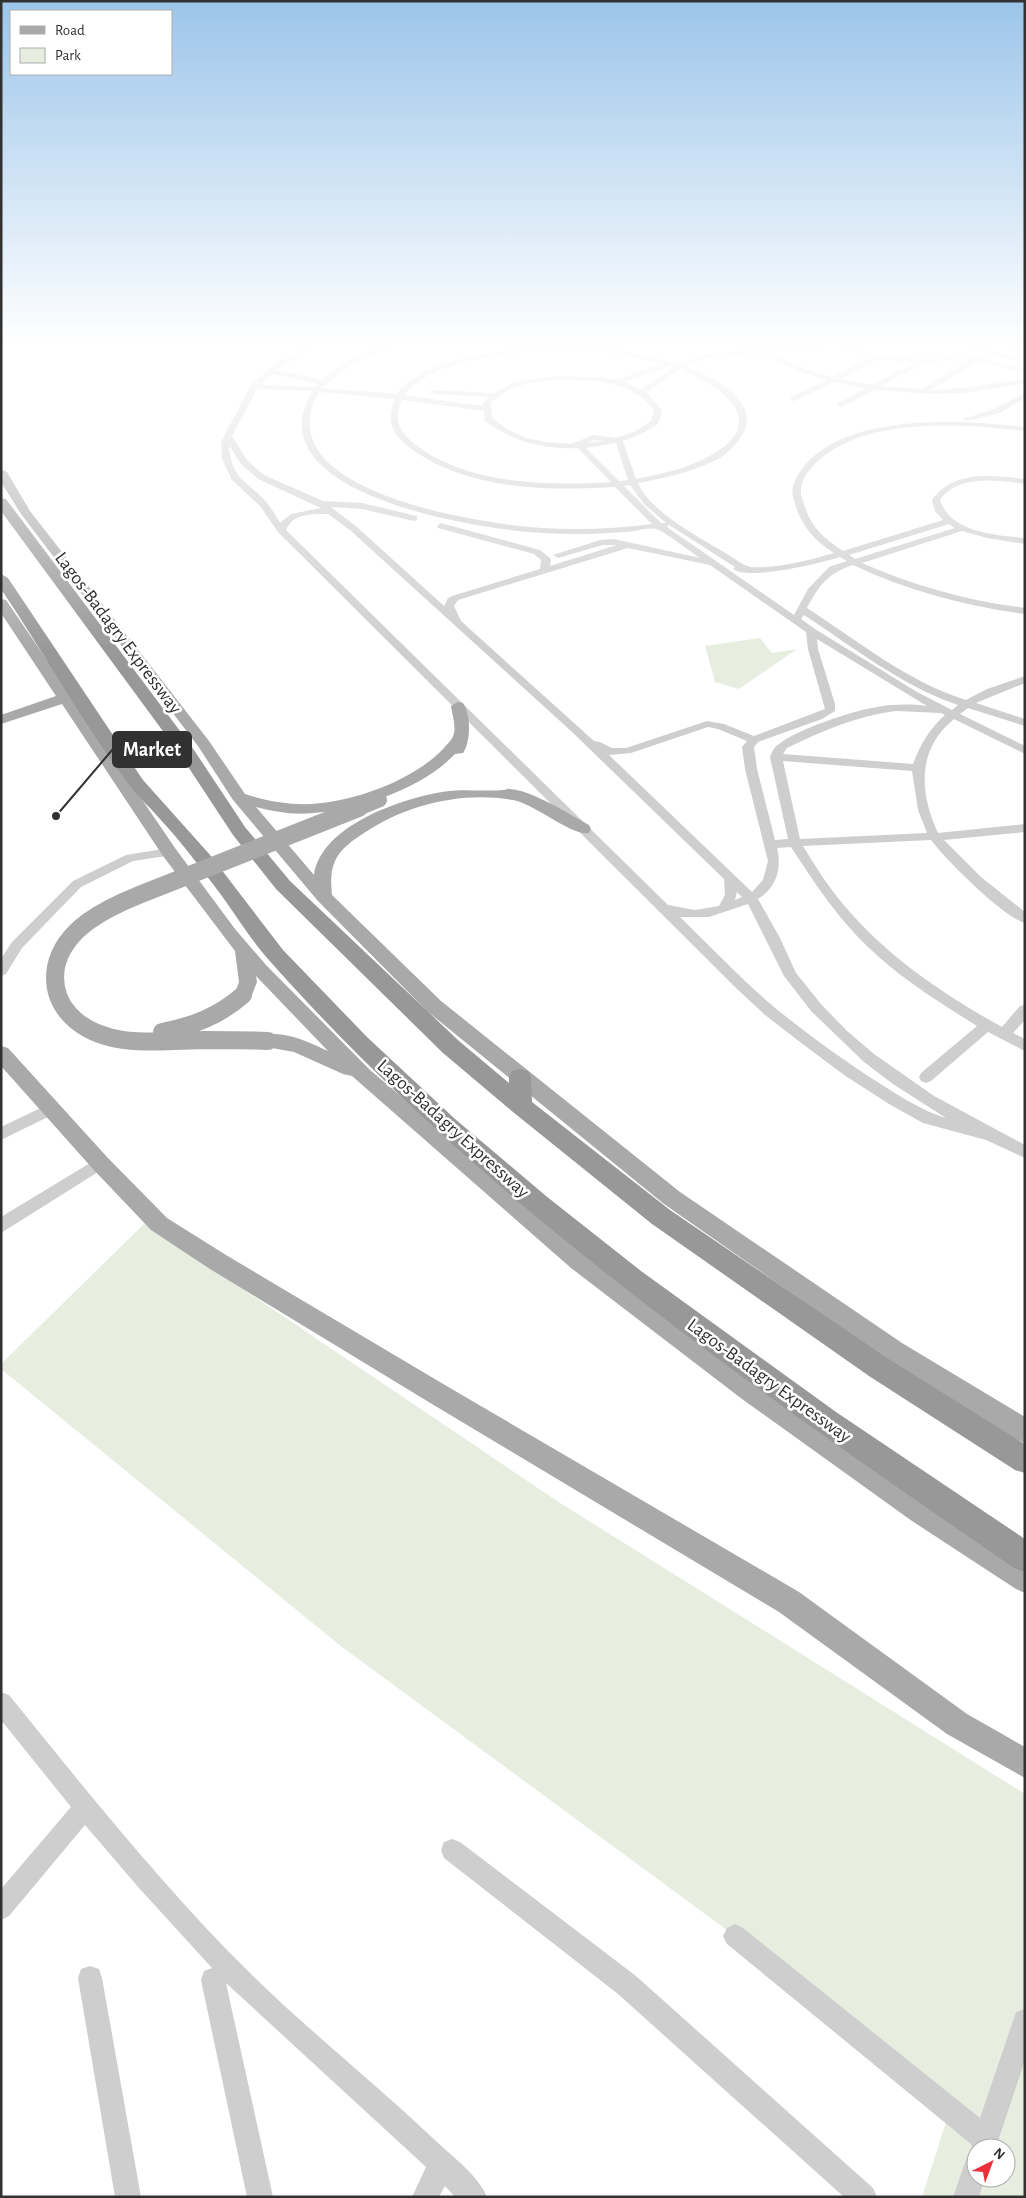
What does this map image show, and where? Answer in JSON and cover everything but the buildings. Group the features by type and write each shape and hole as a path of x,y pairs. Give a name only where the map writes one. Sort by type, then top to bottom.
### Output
{"highway":[{"name":"Lagos-Badagry Expressway","path":"1,502 186,751 239,831 284,885 451,1047 521,1106 661,1217 878,1367 1025,1460"},
{"name":"Lagos-Badagry Expressway","path":"1,578 32,623 82,706 145,793 168,816 226,887 272,951 327,1010 402,1085 536,1204 615,1267 718,1345 852,1441 1025,1558"},
{"path":"520,1077 521,1106"}],"main road":[{"name":"Lagos-Badagry Expressway","path":"1,472 25,512 204,744 238,797 324,897 434,1006 672,1198 894,1351 1025,1431"},
{"name":"Lagos-Badagry Expressway","path":"1,603 169,852 242,950 363,1075 579,1260 759,1397 921,1512 1025,1580"},
{"path":"1,714 62,694"},
{"path":"1,720 62,694"},
{"path":"242,950 248,982 242,995 225,1010 196,1025 161,1032 128,1031 112,1028 86,1015 75,1004 69,993 66,978 67,968 79,944 88,934 110,918 144,902 384,804 440,771 454,757 461,738 458,706"},
{"path":"238,797 266,806 295,810 312,810 344,804 390,788 423,773 440,761 461,738"},
{"path":"363,1075 310,1050 284,1042 140,1042 109,1037 85,1027 64,1009 57,997 53,980 54,968 73,936 104,911 139,895 384,804 455,788 485,788 520,796 542,805 583,830"},
{"path":"324,897 323,873 329,855 347,838 372,822 408,806 442,796 481,794 520,796"},
{"path":"1,1053 100,1163 159,1224 218,1262 449,1401 789,1602 957,1724 1025,1763"}],"street":[{"path":"226,446 226,458 236,480 263,504 281,530 583,830 770,1011 849,1071 894,1100 928,1119 986,1134"},
{"path":"234,446 244,462 261,477 325,507 354,529 575,729 751,898 764,918 792,978 826,1018 859,1050 898,1082 986,1134 1025,1152"},
{"path":"311,446 315,454 331,469 355,485 416,510 500,527 579,531 659,526 674,523"},
{"path":"413,446 422,453 450,466 481,475 520,483 563,486 616,484 682,471 717,455 729,446"},
{"path":"573,446 579,446 659,526 811,631 913,694 1025,751"},
{"path":"620,446 634,481 635,490 674,523 747,570"},
{"path":"837,446 822,453 807,467 800,478 796,492 798,507 818,536 853,562 903,584 970,604 1025,611"},
{"path":"1025,482 983,478 949,485 938,494 936,500 941,513 949,521 963,528 984,536 1025,541"},
{"path":"281,530 284,523 298,515 325,507 371,508 531,550 542,554 546,559 545,571"},
{"path":"577,562 558,555 607,541 715,565 747,570 799,566 949,521"},
{"path":"797,620 811,590 827,574 839,566 963,528"},
{"path":"461,626 450,606 451,600 455,598 629,545"},
{"path":"801,608 895,671 948,698 1025,723"},
{"path":"662,907 688,915 710,913 751,898 766,887 773,871 774,861 748,752 749,745 754,740 830,711 830,704 813,650 811,631"},
{"path":"1025,679 990,691 966,703 953,713 927,746 918,768 922,805 934,837 993,896 1025,919"},
{"path":"953,713 929,709 890,707 841,718 783,746 778,750 776,757 795,844 830,897 872,944 928,989 987,1026 1025,1046"},
{"path":"575,729 604,750 618,752 707,724 720,726 754,740"},
{"path":"776,757 918,768"},
{"path":"769,844 934,837 1025,828"},
{"path":"1,971 17,946 77,884 130,858 169,852"},
{"path":"724,909 730,895 730,878"},
{"path":"1003,1035 1025,1010"},
{"path":"926,1077 987,1026"},
{"path":"1,1134 52,1108"},
{"path":"1,1226 100,1163"},
{"path":"1,1703 157,1892 242,1981 442,2163 474,2197"},
{"path":"1,1908 70,1824 86,1808"},
{"path":"452,1850 627,1985 864,2197"},
{"path":"735,1936 977,2138"},
{"path":"90,1978 128,2197"},
{"path":"213,1980 260,2197"},
{"path":"986,2138 1025,2021"},
{"path":"425,2197 442,2163"}],"green space":[{"path":"760,638 772,653 797,649 739,689 715,682 705,646"},
{"path":"145,1223 557,1501 1025,1794 1025,2197 922,2197 954,2097 342,1647 1,1369 1,1364"}],"place":[{"name":"Market","path":"56,816"}]}
